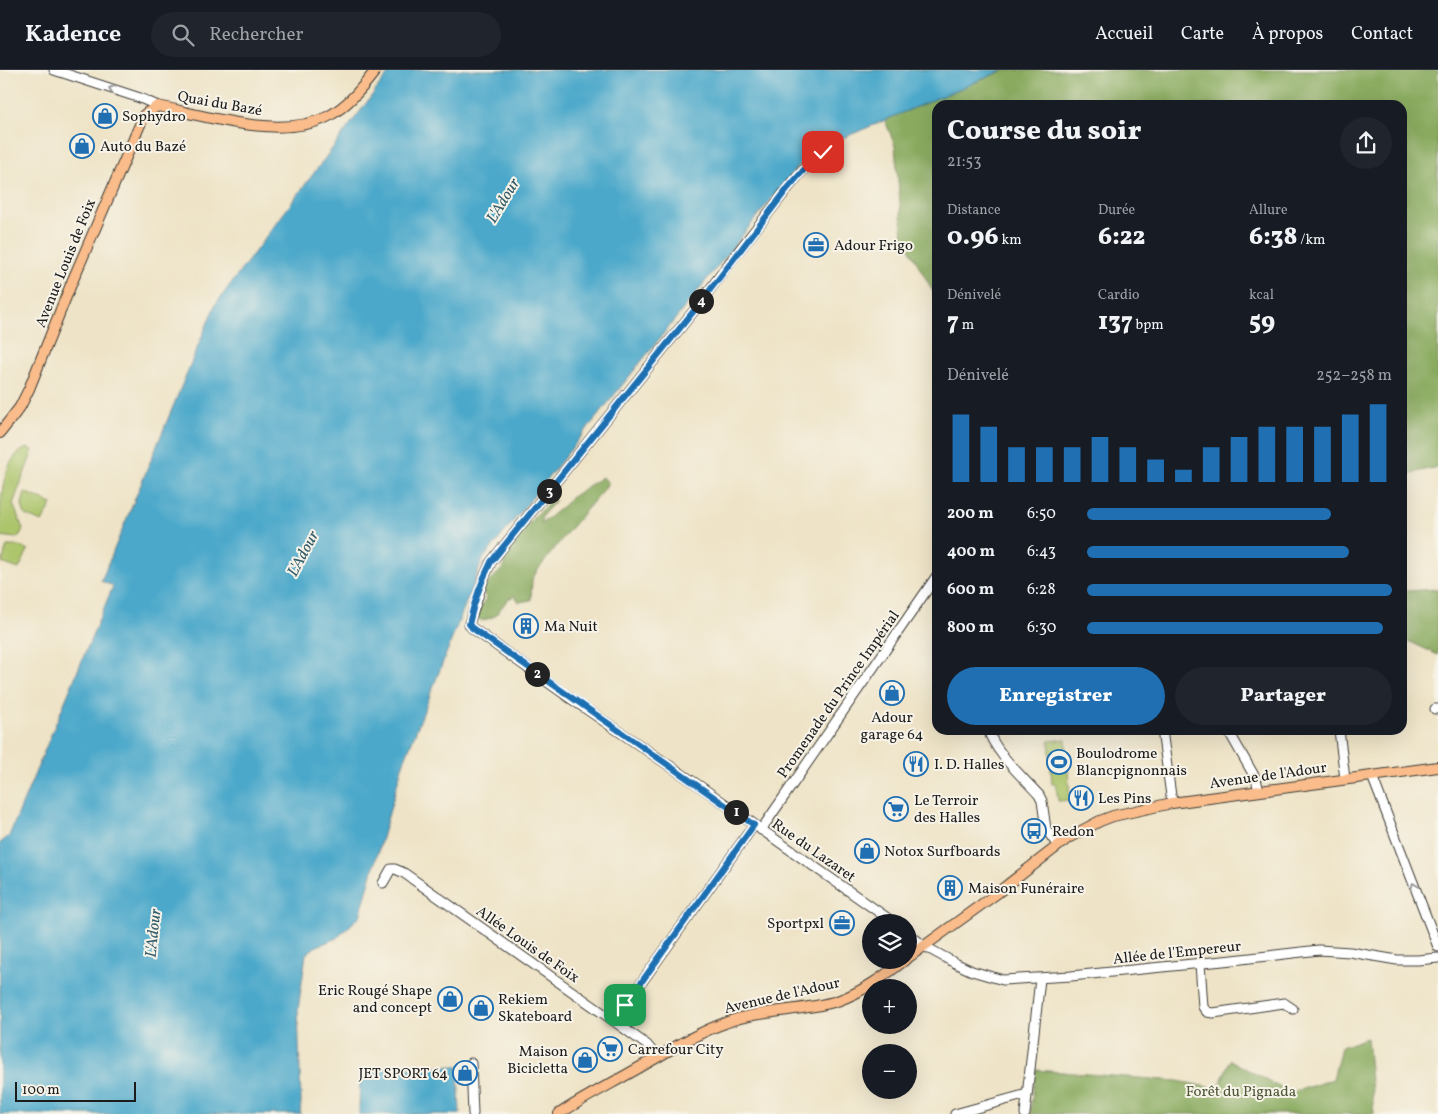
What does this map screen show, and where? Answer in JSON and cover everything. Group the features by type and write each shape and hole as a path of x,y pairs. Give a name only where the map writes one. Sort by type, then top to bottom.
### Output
{"main road":[{"name":"Quai du Bazé","path":"158,106 250,126 303,124 315,122 339,109 352,99 376,70"},
{"name":"Avenue Louis de Foix","path":"0,433 20,407 29,389 111,189 144,115 158,106"},
{"name":"Avenue de l'Adour","path":"917,951 1058,846 1088,827 1113,816 1172,803 1438,767"},
{"name":"Avenue de l'Adour","path":"559,1114 658,1057 726,1022 818,1005 845,998 868,987 893,969"}],"street":[{"path":"54,70 140,98 158,106"},
{"name":"Rue du Lazaret","path":"823,152 809,164 788,188 697,307 491,562 481,585 469,624 563,692 882,914"},
{"name":"Promenade du Prince Impérial","path":"614,1021 757,827 932,582"},
{"path":"990,735 1002,754 1039,795 1042,801 1046,829 1058,846"},
{"path":"1163,735 1172,803"},
{"path":"1231,735 1256,780 1260,791"},
{"path":"1340,735 1345,780"},
{"path":"1372,776 1438,947"},
{"name":"Allée Louis de Foix","path":"383,883 391,869 404,873 614,1021 647,1045 658,1057"},
{"path":"917,940 924,946"},
{"name":"Allée de l'Empereur","path":"924,946 955,963 1003,980 1040,979 1200,964 1318,950 1350,952 1397,960 1438,958"},
{"path":"1200,964 1203,1007 1207,1012 1213,1013 1284,1003 1293,1009"},
{"path":"1025,1114 1040,979"},
{"path":"471,1063 473,1114"},
{"path":"955,1114 1027,1094"}],"green space":[{"path":"1004,70 1438,70 1438,467 1407,474 1407,100 933,100"},
{"path":"932,100 932,290 903,237 895,146 885,120"},
{"path":"27,448 33,450 13,504 23,529 16,538 0,536 3,485 11,462 18,453"},
{"path":"602,477 608,482 605,488 569,530 532,579 531,600 519,602 515,596 508,599 495,616 482,621 476,616 486,598 483,591 488,583 504,567 504,558 511,545 535,516 556,500 542,516 541,524 573,496"},
{"path":"25,492 52,504 42,522 25,515 22,505"},
{"path":"7,546 19,546 28,550 19,569 2,563"},
{"path":"1438,589 1438,655 1407,640 1407,591"},
{"name":"Boulodrome Blancpignonnais","path":"1066,739 1070,800 1058,801 1056,784 1052,784 1049,741"},
{"name":"Forêt du Pignada","path":"1367,1038 1374,1114 1030,1114 1036,1070 1178,1081 1218,1089 1230,1060 1290,1093 1333,1079 1341,1047"}],"water":[{"name":"L'Adour","path":"391,70 1004,70 831,143 814,151 801,162 483,559 402,767 360,916 337,938 315,947 306,954 298,1010 300,1114 0,1114 0,843 9,836 113,586 101,581 215,305"},
{"path":"458,1066 460,1114 359,1114 360,1070"}],"place":[{"name":"Sophydro","path":"105,116"},
{"name":"Auto du Bazé","path":"82,146"},
{"name":"Adour Frigo","path":"816,245"},
{"name":"Ma Nuit","path":"526,626"},
{"name":"Adour garage 64","path":"892,693"},
{"name":"Boulodrome Blancpignonnais","path":"1059,762"},
{"name":"I. D. Halles","path":"916,764"},
{"name":"Les Pins","path":"1081,798"},
{"name":"Le Terroir des Halles","path":"896,809"},
{"name":"Redon","path":"1034,831"},
{"name":"Notox Surfboards","path":"867,851"},
{"name":"Maison Funéraire","path":"950,888"},
{"name":"Sportpxl","path":"842,923"},
{"name":"Eric Rougé Shape and concept","path":"450,999"},
{"name":"Rekiem Skateboard","path":"481,1008"},
{"name":"Carrefour City","path":"610,1049"},
{"name":"Maison Bicicletta","path":"585,1060"},
{"name":"JET SPORT 64","path":"465,1073"}],"route":[{"path":"625,1005 754,825 472,628 469,624 473,606 491,562 697,307 788,188 809,164 823,152"}]}
